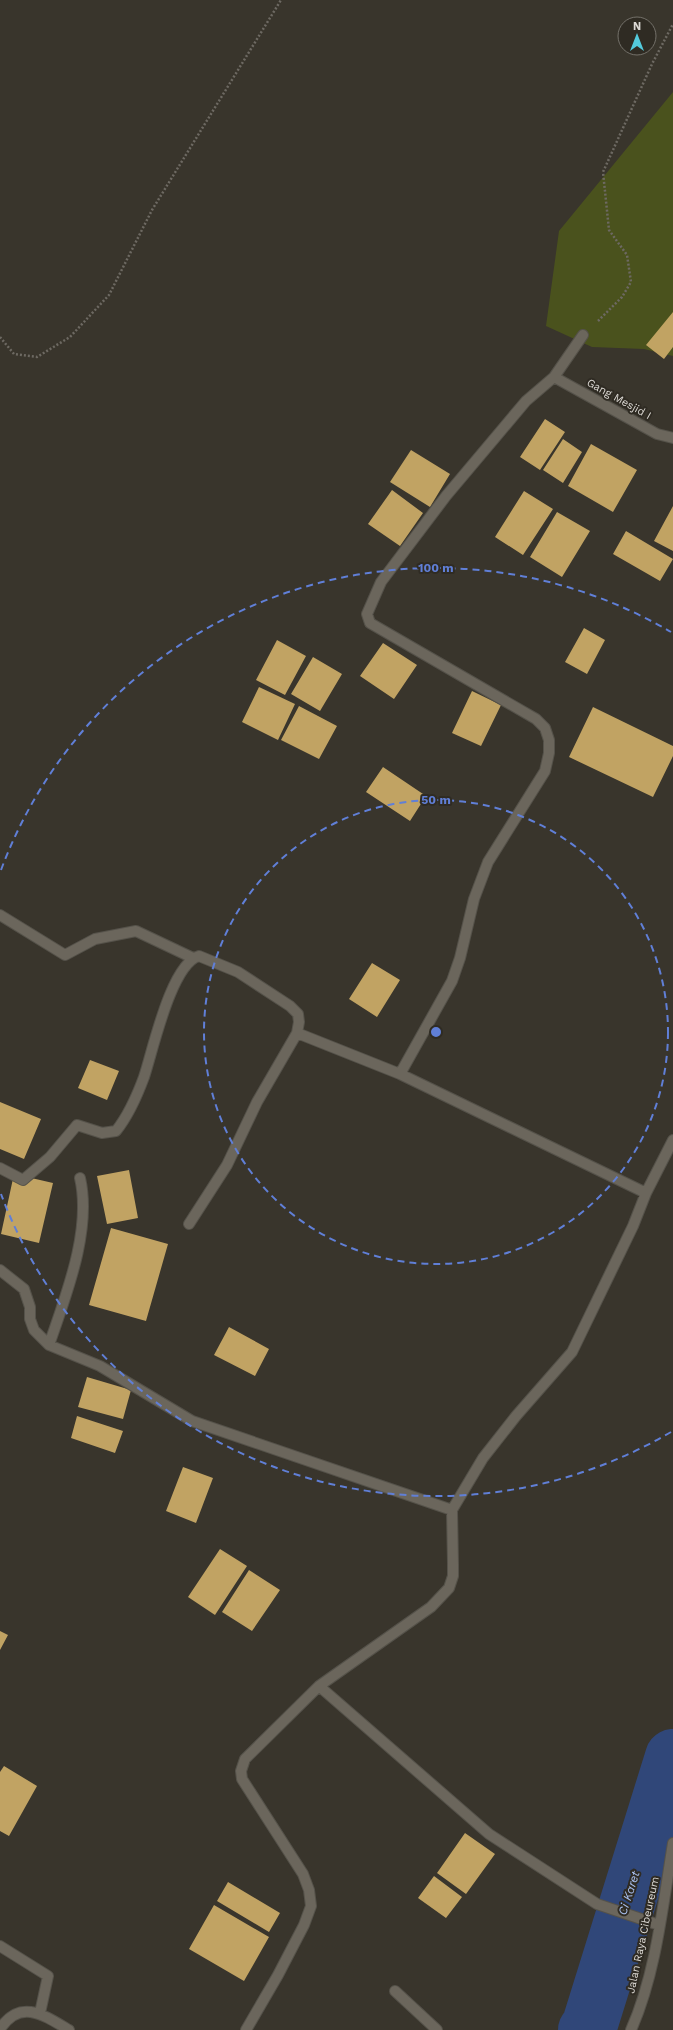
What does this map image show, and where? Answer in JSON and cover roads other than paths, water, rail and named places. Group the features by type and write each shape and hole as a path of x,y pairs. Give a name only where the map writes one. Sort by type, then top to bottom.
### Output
{"street":[{"path":"400,1074 452,981 460,958 474,899 488,862 545,770 549,753 549,740 545,728 536,719 370,623 367,614 381,582 446,496 526,401 554,377 583,335"},
{"name":"Gang Mesjid I","path":"554,377 657,434 673,438"},
{"path":"0,915 65,955 95,939 136,931 193,958"},
{"path":"0,1168 22,1180 50,1156 77,1125 102,1133 116,1131 127,1116 143,1079 169,996 185,965 193,958 199,956 238,972 290,1006 298,1014 299,1022 297,1033 257,1102 227,1165 189,1224"},
{"path":"297,1033 400,1074 646,1193"},
{"path":"246,2030 304,1926 312,1906 309,1890 303,1874 246,1786 241,1772 245,1759 319,1686 431,1607 449,1588 453,1570 452,1510 483,1458 572,1352 633,1226 646,1193 673,1140"},
{"path":"49,1345 69,1284 77,1252 83,1219 84,1193 80,1178"},
{"path":"0,1270 24,1290 34,1330 49,1345 100,1366 192,1421 452,1510"},
{"path":"319,1686 489,1834 597,1904 659,1926"},
{"name":"Jalan Raya Cibeureum","path":"631,2030 645,1990 659,1926 673,1843"},
{"path":"0,1946 48,1976 40,2013"},
{"path":"395,1991 437,2030"},
{"path":"0,2029 7,2018 16,2013 28,2011 40,2013 69,2030"}],"waterway":[{"name":"Ci Karet","path":"586,2030 589,2027 673,1757"}]}
